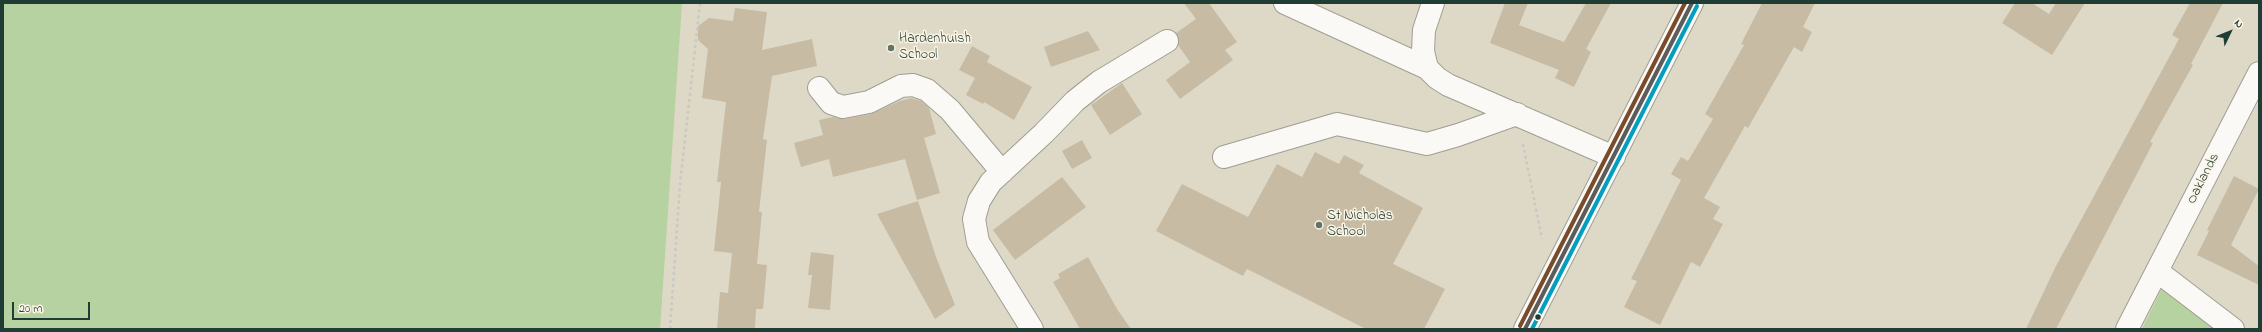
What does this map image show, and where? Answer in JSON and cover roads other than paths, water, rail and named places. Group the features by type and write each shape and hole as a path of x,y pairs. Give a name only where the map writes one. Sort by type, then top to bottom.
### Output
{"street":[{"path":"1285,3 1427,68 1444,83 1614,157"},
{"path":"1427,68 1423,55 1423,41 1427,19 1433,3"},
{"path":"1526,329 1692,3"},
{"path":"1032,329 991,265 975,234 974,219 979,201 988,186 1044,133 1075,101 1100,82 1167,41"},
{"name":"Oaklands","path":"2127,329 2257,84"},
{"path":"819,88 831,102 843,107 870,102 901,86 913,86 927,90 950,110 1002,172"},
{"path":"1224,157 1337,124 1426,144 1458,135 1517,114"},
{"path":"2157,271 2233,329"}],"place":[{"name":"Hardenhuish School","path":"891,48"},
{"name":"St Nicholas School","path":"1319,225"}]}
